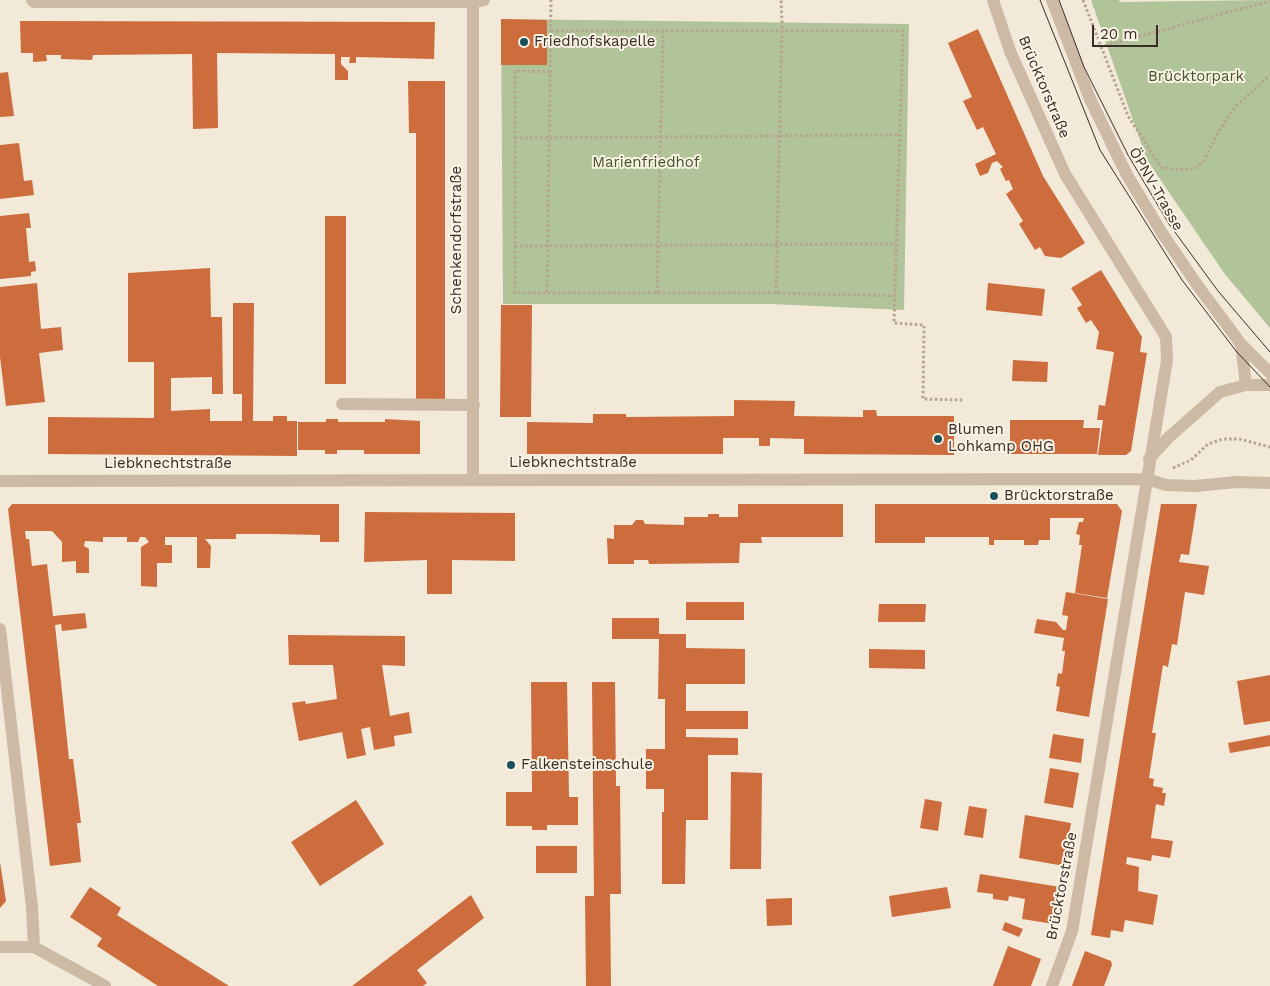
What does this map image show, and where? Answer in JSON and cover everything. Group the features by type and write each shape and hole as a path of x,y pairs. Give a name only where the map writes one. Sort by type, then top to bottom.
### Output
{"street":[{"path":"32,0 34,2 476,1"},
{"name":"Brücktorstraße","path":"993,0 1017,67 1065,174 1166,337 1167,360 1072,931 1052,986"},
{"name":"ÖPNV-Trasse","path":"1052,0 1090,99 1126,174 1162,233 1241,344 1270,373"},
{"name":"Schenkendorfstraße","path":"473,480 476,1"},
{"path":"1241,344 1246,385"},
{"path":"1149,460 1168,438 1220,392 1246,385 1270,386"},
{"path":"342,404 474,405"},
{"name":"Liebknechtstraße","path":"0,481 1147,479 1166,485 1194,486 1238,482 1270,483"},
{"path":"0,629 32,907 34,947"},
{"path":"0,947 34,947 105,986"}],"path":[{"path":"547,292 551,0"},
{"path":"776,293 782,30 781,0"},
{"path":"1083,0 1128,116 1161,167 1179,170 1196,168 1204,162 1220,129 1235,107 1270,75"},
{"path":"1100,47 1270,1"},
{"path":"657,292 663,30"},
{"path":"551,31 903,31 894,323 924,325 923,399 964,400"},
{"path":"550,72 515,71 515,293 657,292 894,296"},
{"path":"515,138 899,135"},
{"path":"514,246 777,243 896,244"},
{"path":"1147,479 1191,460 1201,448 1215,441 1239,440 1270,447"}],"green space":[{"name":"Brücktorpark","path":"1091,0 1119,0 1120,2 1270,0 1270,328 1224,273 1147,160"},
{"name":"Marienfriedhof","path":"501,19 909,24 904,310 771,304 503,304"}],"building":[{"name":"Friedhofskapelle","path":"501,19 547,20 547,65 501,65"},
{"path":"20,21 435,22 434,59 356,57 356,63 349,63 350,57 341,57 341,64 348,71 348,80 335,80 335,54 217,53 218,128 193,129 192,54 93,55 92,60 61,59 61,55 46,55 47,61 33,62 33,53 21,53"},
{"path":"978,29 1043,176 1085,243 1061,258 1045,256 1040,247 1035,250 1019,224 1023,221 1006,194 1013,189 1009,180 1006,181 1000,169 1003,167 997,161 992,163 988,173 980,176 975,164 996,154 983,127 977,130 963,101 972,97 948,43"},
{"path":"8,72 14,116 0,117 0,73"},
{"path":"408,81 445,81 445,399 416,399 416,133 409,133"},
{"path":"19,143 24,181 32,180 34,195 0,199 0,145"},
{"path":"29,213 31,228 26,228 29,262 35,261 36,271 31,272 31,276 0,279 0,216"},
{"path":"325,216 346,216 346,384 325,384"},
{"path":"210,268 211,317 222,317 223,394 212,394 212,377 171,378 171,411 210,409 210,421 242,421 242,394 233,394 233,303 254,303 253,421 273,421 273,416 287,416 287,421 297,421 297,456 48,454 48,417 154,418 154,362 128,362 128,273"},
{"path":"1101,270 1142,337 1140,352 1147,353 1131,451 1126,455 1098,455 1103,420 1097,420 1099,405 1105,406 1114,352 1096,349 1099,332 1091,320 1086,323 1077,308 1082,305 1071,288"},
{"path":"37,283 41,329 61,327 63,350 39,353 45,402 6,406 0,357 0,287"},
{"path":"988,283 1045,289 1042,316 986,310"},
{"path":"501,305 532,305 531,417 500,417"},
{"path":"1013,360 1048,362 1047,382 1012,381"},
{"path":"734,400 795,401 794,416 863,417 863,410 876,410 877,416 954,416 954,455 804,454 804,439 770,438 770,446 759,446 759,438 723,438 723,454 527,454 527,422 593,423 593,414 626,414 626,417 734,416"},
{"path":"326,419 338,419 338,422 385,422 385,419 420,421 420,454 364,454 364,450 337,450 337,454 325,454 325,450 298,450 298,422 326,422"},
{"path":"1010,420 1084,420 1083,428 1100,428 1097,454 1010,454"},
{"path":"12,504 339,504 339,542 320,542 320,535 276,534 236,534 236,539 205,539 211,546 210,568 197,568 197,537 165,537 165,545 172,545 172,563 157,563 157,587 141,586 141,547 149,542 145,537 140,537 138,542 127,542 127,537 103,537 103,542 85,541 84,546 89,549 89,573 76,573 76,561 62,562 62,542 52,531 25,531 26,539 29,539 32,566 47,564 53,616 85,613 87,628 62,631 61,624 55,625 69,759 73,759 81,823 77,823 81,862 50,866 8,509"},
{"path":"738,504 843,504 843,537 761,537 762,543 740,543 739,563 649,564 648,560 634,560 634,564 608,564 607,538 614,539 614,525 632,525 636,520 643,520 645,524 684,525 684,517 708,517 708,514 719,514 719,517 738,517"},
{"path":"875,504 1117,504 1122,511 1107,598 1075,593 1082,545 1079,545 1080,535 1076,534 1079,522 1083,522 1084,518 1050,518 1050,540 1039,540 1038,545 1024,545 1024,540 994,540 994,545 989,545 989,537 925,537 925,543 875,543"},
{"path":"1161,504 1197,504 1189,555 1181,554 1179,562 1209,566 1204,595 1185,592 1177,645 1172,644 1168,667 1163,665 1152,733 1156,733 1149,778 1154,779 1153,786 1163,788 1162,793 1166,793 1164,806 1156,804 1151,838 1173,841 1170,858 1152,855 1151,861 1127,857 1126,864 1139,867 1138,891 1158,895 1153,925 1125,920 1123,932 1111,930 1110,938 1091,935"},
{"path":"365,512 515,513 515,561 452,560 452,594 427,594 427,560 364,562"},
{"path":"1066,592 1108,599 1089,717 1056,711 1060,687 1056,686 1058,673 1062,674 1065,651 1062,651 1064,638 1034,633 1037,619 1056,622 1063,630 1066,630 1068,616 1062,615"},
{"path":"686,602 744,602 744,620 686,620"},
{"path":"879,604 926,604 925,622 878,622"},
{"path":"612,618 659,618 659,634 686,634 686,648 745,649 745,684 686,684 686,711 748,711 748,729 686,729 686,737 738,738 738,755 708,755 708,820 686,820 685,884 662,884 662,812 664,812 664,789 646,789 646,749 665,749 665,699 658,699 659,639 612,639"},
{"path":"288,635 405,636 405,666 382,665 390,716 409,712 412,733 394,736 395,746 374,750 370,727 361,729 366,755 347,759 342,732 299,741 292,703 305,701 306,704 337,699 333,665 289,665"},
{"path":"869,649 925,650 925,669 869,668"},
{"path":"1270,675 1270,721 1244,725 1237,681"},
{"path":"531,682 567,682 569,797 578,797 578,825 547,825 547,830 532,830 532,826 506,826 506,792 532,792"},
{"path":"592,682 615,682 616,786 620,786 621,894 610,894 611,986 586,986 585,896 594,896"},
{"path":"1053,734 1084,739 1081,763 1049,758"},
{"path":"1270,735 1270,746 1230,753 1228,743"},
{"path":"1050,768 1079,773 1073,808 1044,803"},
{"path":"731,772 762,773 761,869 730,869"},
{"path":"925,799 942,802 938,831 920,828"},
{"path":"356,800 384,844 320,886 291,842"},
{"path":"969,806 987,809 983,838 964,835"},
{"path":"1025,815 1071,823 1064,866 1019,858"},
{"path":"536,846 577,846 577,873 536,873"},
{"path":"0,862 6,901 0,908"},
{"path":"980,874 1060,887 1054,924 1022,919 1025,899 1009,896 1008,901 993,899 993,894 977,892"},
{"path":"90,887 121,908 117,915 229,986 158,986 97,946 102,938 70,917"},
{"path":"947,887 951,908 892,917 889,896"},
{"path":"471,895 484,918 417,970 427,983 423,986 352,986"},
{"path":"792,898 792,925 767,926 766,899"},
{"path":"1005,922 1023,929 1019,937 1002,930"},
{"path":"1008,946 1041,959 1031,986 993,986"},
{"path":"1085,951 1111,961 1112,965 1104,986 1072,986"}],"tram line":[{"path":"1040,0 1100,150 1182,280 1236,351 1270,387"},
{"path":"1059,0 1084,67 1128,155 1169,224 1218,291 1270,352"}],"place":[{"name":"Friedhofskapelle","path":"524,42"},
{"name":"Blumen Lohkamp OHG","path":"938,439"},
{"name":"Brücktorstraße","path":"994,496"},
{"name":"Falkensteinschule","path":"511,765"}]}
